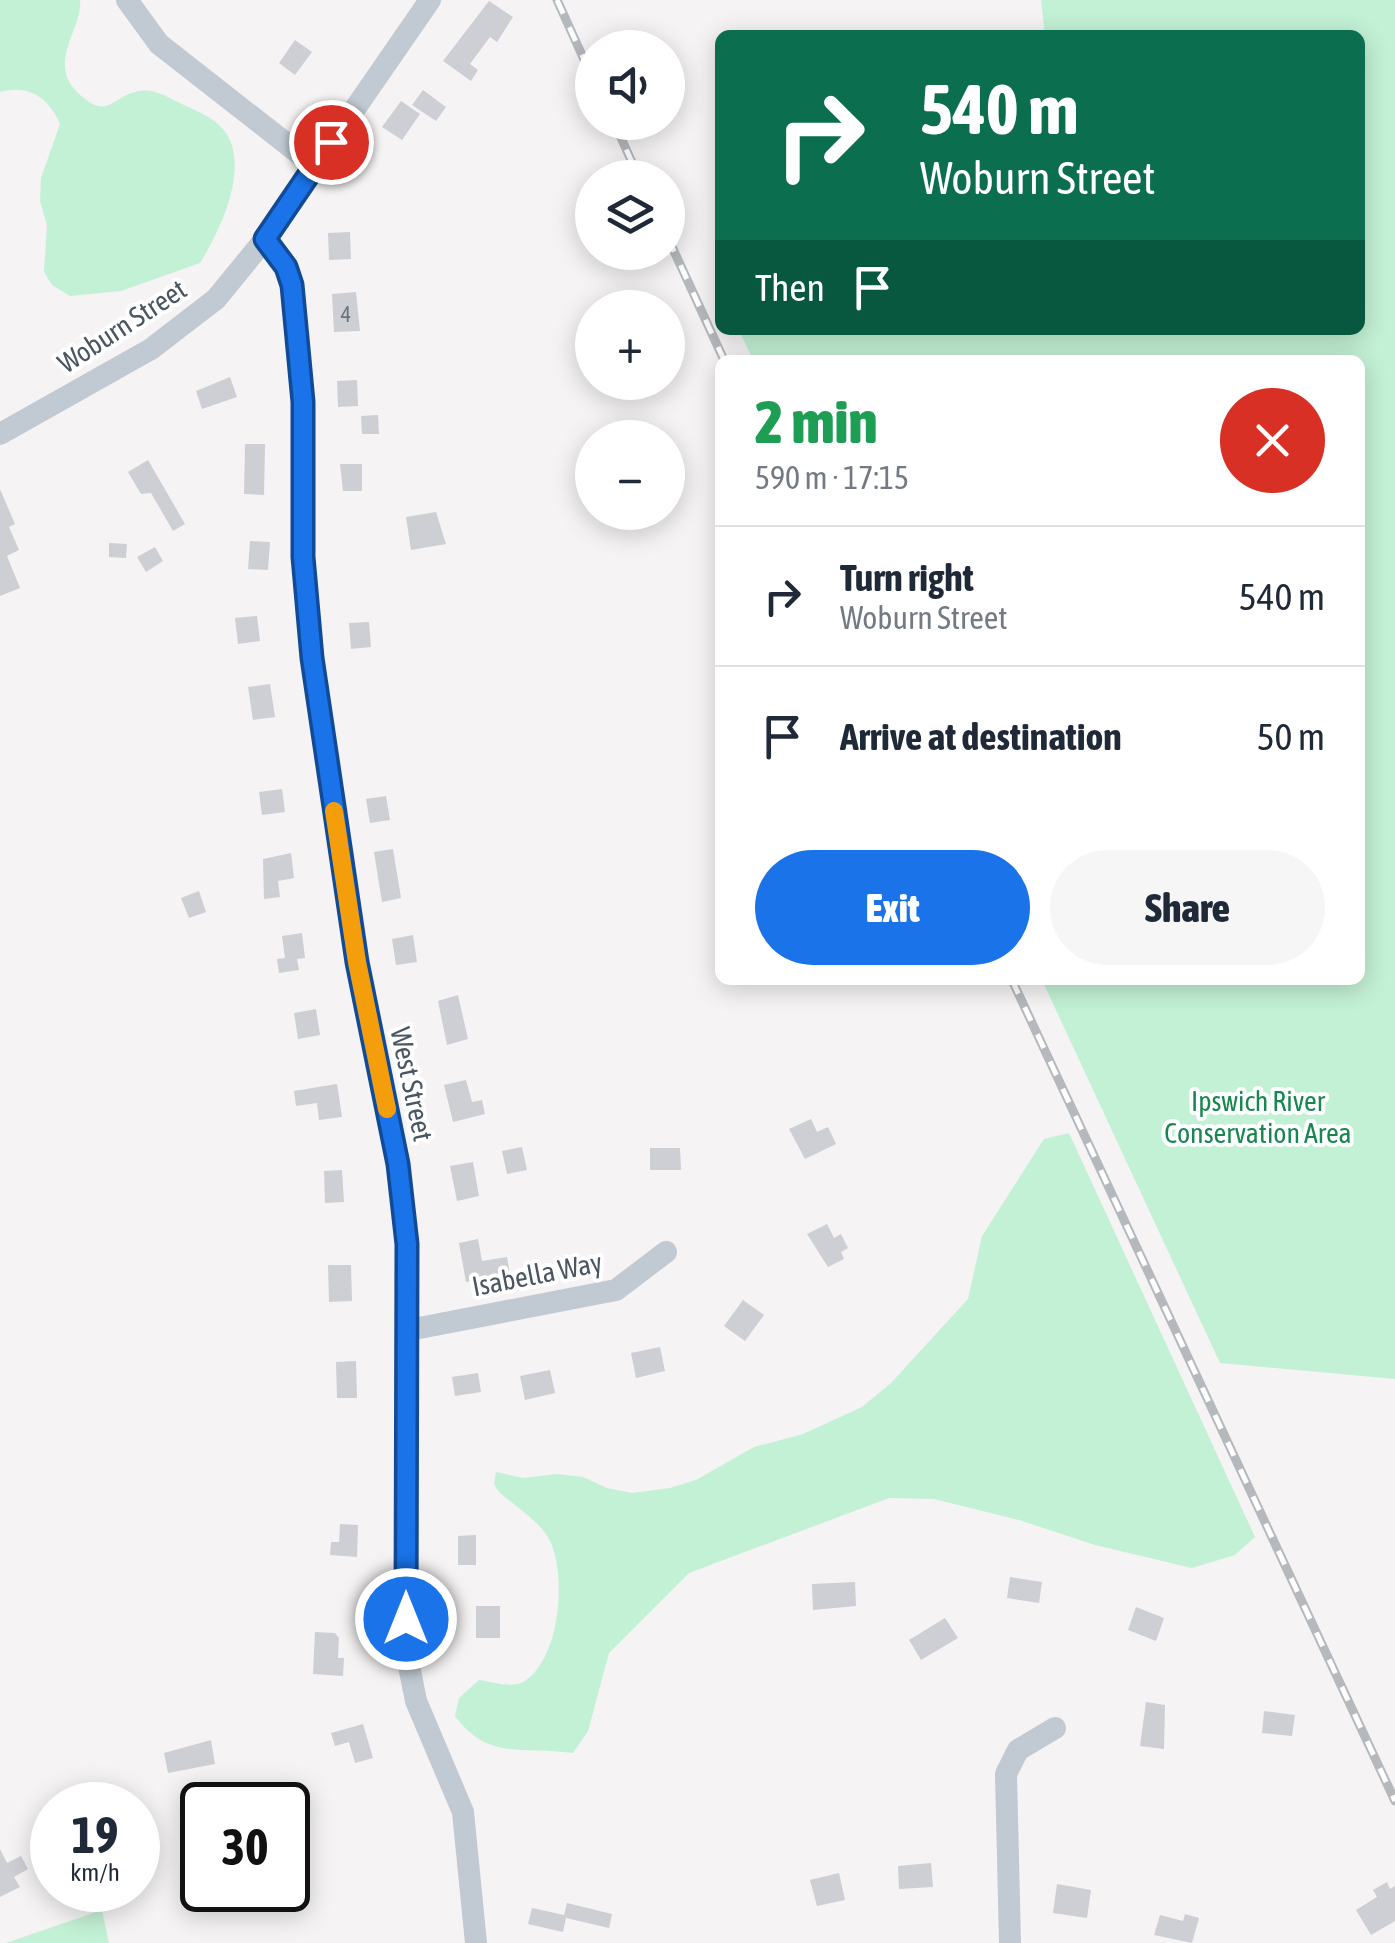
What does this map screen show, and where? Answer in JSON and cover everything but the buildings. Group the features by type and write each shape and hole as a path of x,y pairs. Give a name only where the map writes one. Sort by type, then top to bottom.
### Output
{"street":[{"path":"127,0 159,44 315,166"},
{"name":"Woburn Street","path":"0,434 180,330 228,287 430,0"},
{"name":"West Street","path":"265,239 286,267 292,285 303,402 307,620 357,962 398,1164 407,1244 407,1656 421,1714 460,1798 470,1852 476,1943"},
{"name":"Isabella Way","path":"409,1330 616,1290 666,1252"},
{"path":"1010,1943 1006,1774 1018,1750 1055,1728"}],"green space":[{"path":"0,0 80,0 65,69 69,81 88,101 104,106 139,91 151,91 221,127 230,141 234,177 224,215 200,263 121,291 70,296 52,285 44,272 47,225 40,201 41,178 60,124 37,95 20,90 0,92"},
{"name":"Ipswich River Conservation Area","path":"1041,0 1395,0 1395,1379 1220,1363 1044,985 1365,985 1365,355 751,355 741,335 1365,335 1365,30 1044,30"},
{"path":"1069,1133 1255,1537 1235,1555 1192,1568 934,1499 889,1498 689,1573 609,1653 588,1731 573,1753 494,1746 467,1730 455,1716 459,1698 479,1680 509,1685 525,1681 546,1654 557,1615 558,1574 550,1541 534,1521 499,1492 494,1484 496,1472 523,1478 557,1474 583,1477 607,1488 632,1493 670,1488 696,1480 754,1447 803,1434 862,1407 891,1383 968,1299 982,1236 1044,1139"},
{"path":"102,1912 109,1943 6,1943"}],"railway":[{"path":"557,0 575,40"},
{"path":"622,140 631,160"},
{"path":"683,270 722,355"},
{"path":"1014,985 1395,1801"}],"slow traffic":[{"path":"334,811 357,962 387,1109"}],"route":[{"path":"331,142 265,239 286,267 292,285 303,402 303,557 312,658 357,962 403,1200 409,1294 406,1619"}]}
